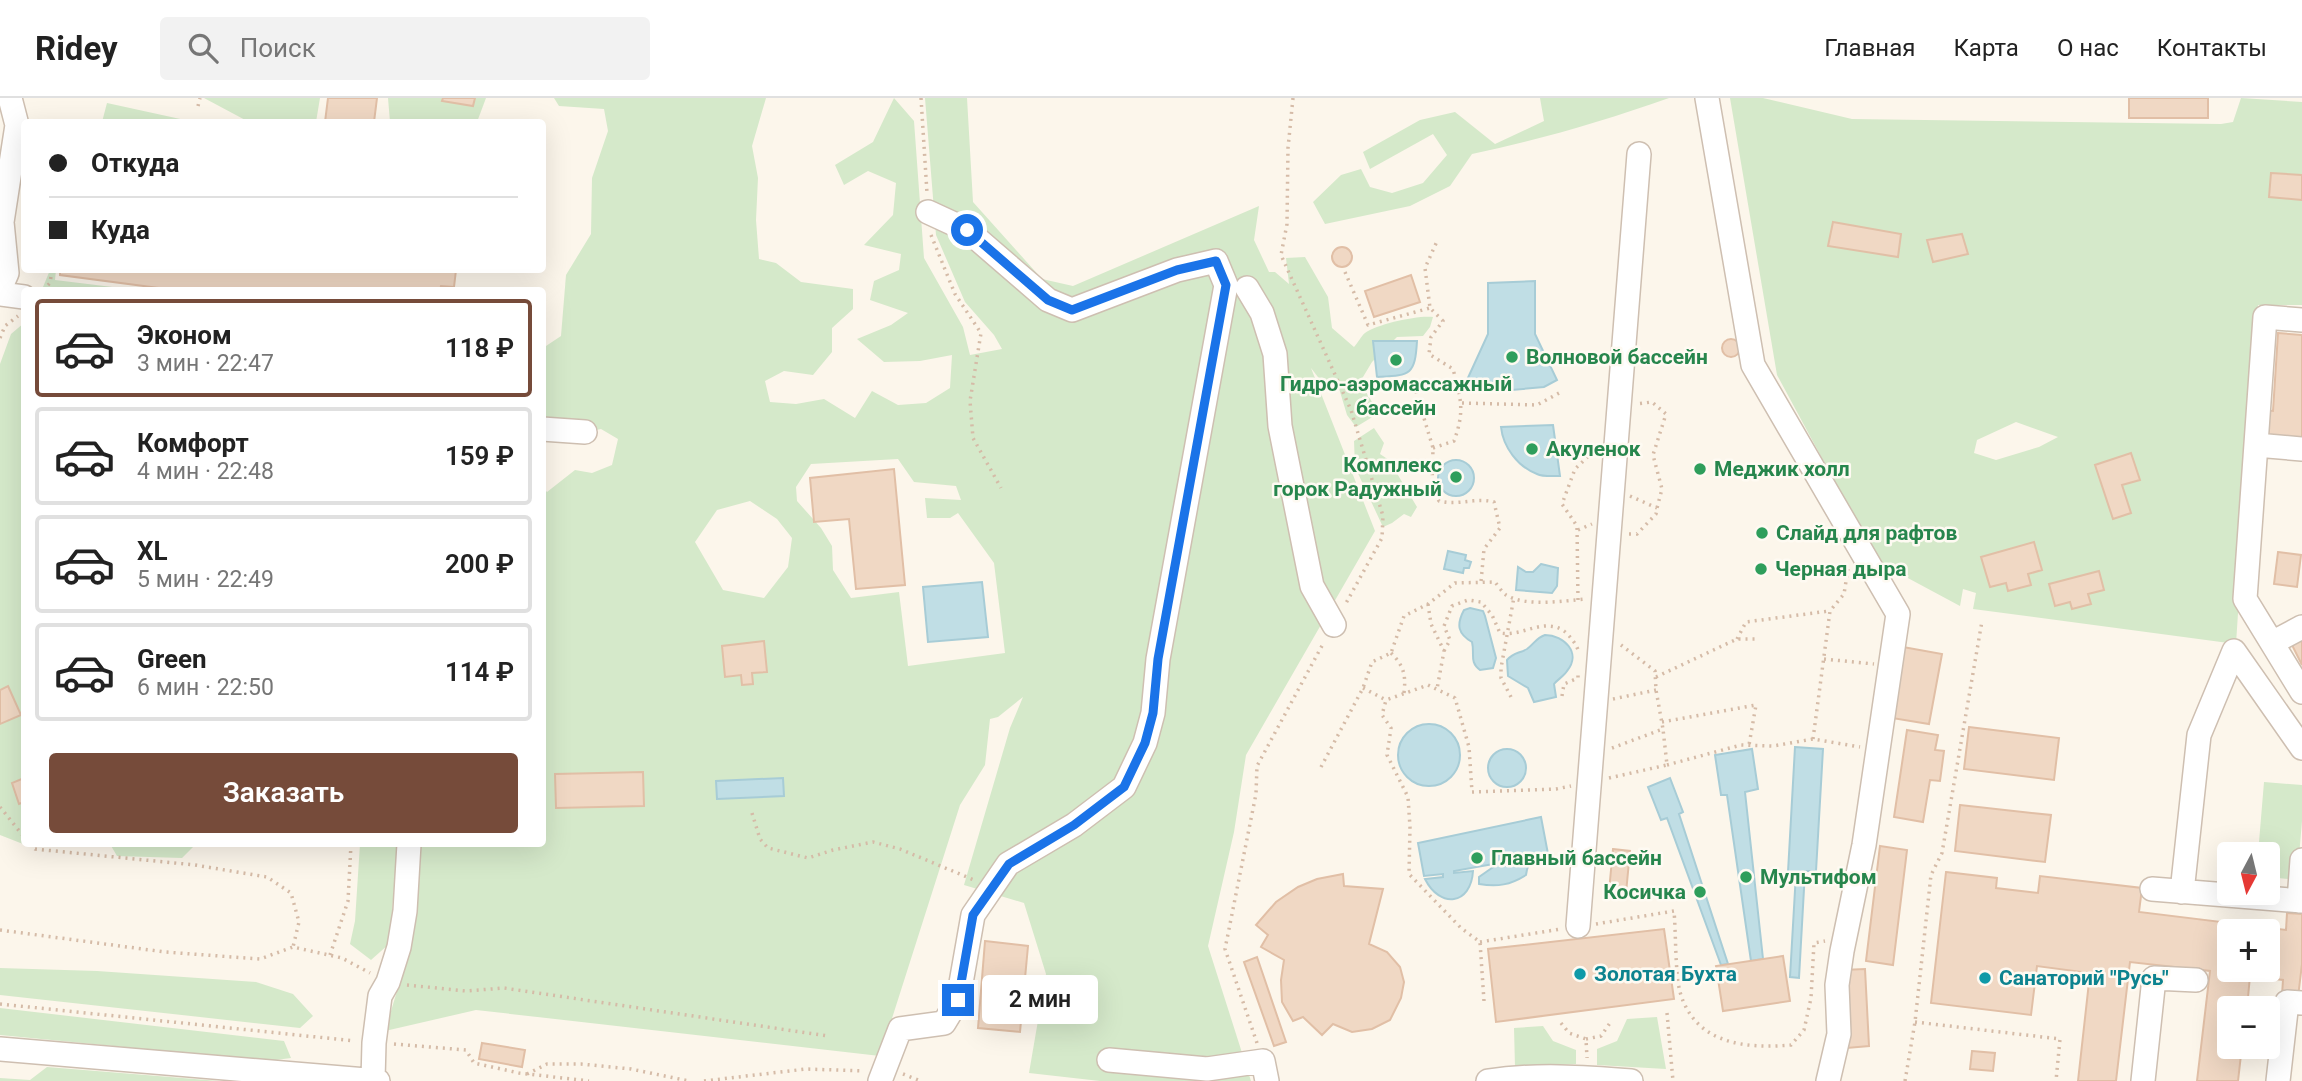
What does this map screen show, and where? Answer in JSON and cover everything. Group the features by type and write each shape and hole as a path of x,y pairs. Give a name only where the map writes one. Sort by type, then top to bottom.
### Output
{"street":[{"path":"0,289 7,273 2,222 16,125 10,98"},
{"path":"1707,98 1753,365 1898,614 1864,845 1837,985 1839,1034 1828,1081"},
{"path":"1578,926 1639,154"},
{"path":"882,1076 900,1029 944,1023 958,1000 973,915 1009,864 1074,825 1124,787 1145,743 1153,713 1158,659 1226,285 1216,261 1177,270 1072,310 1048,300 967,230 928,212"},
{"path":"1247,288 1262,313 1275,354 1280,426 1312,586 1334,625"},
{"path":"0,294 21,304"},
{"path":"2302,320 2264,317 2245,598 2302,692"},
{"path":"546,429 585,432"},
{"path":"2256,445 2302,449"},
{"path":"2272,643 2302,627"},
{"path":"2182,892 2199,735 2234,651 2302,748"},
{"path":"373,1080 380,996 388,982 399,947 405,911 409,847"},
{"path":"2152,889 2300,901 2302,860"},
{"path":"2143,1081 2154,978 2196,980"},
{"path":"2278,1081 2287,1002 2302,1003"},
{"path":"0,1049 379,1081"},
{"path":"1109,1060 1265,1071"},
{"path":"1488,1081 1510,1078 1631,1081"}],"path":[{"path":"198,106 200,98"},
{"path":"921,98 929,229 955,294 981,333 970,401 973,438 1001,488"},
{"path":"1265,1071 1225,949 1256,794 1256,766 1382,538 1383,516 1351,410 1281,256 1287,224 1288,148 1293,98"},
{"path":"1433,448 1454,441 1461,421 1462,403 1453,369 1429,354 1431,337 1443,321 1430,308 1425,268 1438,239"},
{"path":"1345,272 1368,325 1430,308"},
{"path":"0,338 5,326 21,307"},
{"path":"1414,385 1433,448 1432,487 1439,501 1454,505 1479,498 1494,502 1500,528 1484,548 1481,582"},
{"path":"1462,403 1537,405 1561,392"},
{"path":"1578,600 1577,526 1562,504 1575,469 1618,417 1652,402 1666,414 1653,455 1662,489 1656,514 1637,534 1609,533"},
{"path":"1613,489 1657,508"},
{"path":"1813,739 1830,611 1844,594 1854,538"},
{"path":"1321,767 1363,688 1373,662 1391,653 1404,616 1428,604 1455,583 1495,582 1505,595 1524,600 1560,603 1587,599 1604,604"},
{"path":"1511,697 1501,678 1501,668 1514,597"},
{"path":"1437,690 1444,651 1450,640 1444,626 1452,606 1468,600 1480,602 1492,615 1500,634 1518,634 1534,627 1555,625 1567,633 1579,651 1578,678 1564,684 1562,696"},
{"path":"1428,604 1431,624 1444,651"},
{"path":"1737,639 1746,622 1830,611"},
{"path":"1905,1081 1915,1022 1931,874 1942,853 1982,621"},
{"path":"1602,631 1655,671 1667,765"},
{"path":"1656,677 1737,639 1757,639"},
{"path":"1391,653 1402,664 1406,679 1404,694"},
{"path":"1824,659 1891,666"},
{"path":"1363,688 1386,700 1428,685 1455,698 1469,747 1472,792 1556,789 1667,765 1741,745 1773,746 1813,739 1878,750"},
{"path":"1597,702 1656,690"},
{"path":"1386,700 1382,715 1391,729 1387,755 1408,797 1409,874 1461,928 1480,942 1674,911 1679,991 1690,1014 1705,1032 1730,1042 1768,1047 1791,1045 1804,1030 1811,998 1814,943 1845,937"},
{"path":"1662,723 1756,705 1749,745"},
{"path":"1593,755 1663,729"},
{"path":"0,807 21,833"},
{"path":"752,813 760,839 768,848 808,858 873,842 900,849 992,888"},
{"path":"33,847 195,865 267,877 291,892 299,922 293,947"},
{"path":"330,955 348,901 351,847"},
{"path":"0,930 165,952 260,959 293,947 342,958 388,982 422,988 466,991 504,988 828,1036"},
{"path":"1480,942 1484,1002"},
{"path":"0,1004 374,1043 466,1049 474,1063 527,1074 589,1081"},
{"path":"1667,1013 1673,1081"},
{"path":"1561,1023 1569,1033 1586,1039 1601,1036 1612,1020"},
{"path":"1915,1022 2060,1039 2056,1081"},
{"path":"1586,1039 1588,1072 1592,1078"},
{"path":"527,1074 547,1064 581,1065 631,1069 689,1081"},
{"path":"704,1081 806,1069 882,1076 905,1075 921,1081"}],"green space":[{"path":"204,98 320,98 316,119 243,119"},
{"path":"388,98 486,98 478,119 390,119"},
{"path":"554,98 766,98 752,146 758,178 756,220 759,259 776,263 801,282 853,289 853,309 832,328 832,352 813,375 784,371 765,381 770,402 796,404 824,399 855,418 872,391 898,405 926,403 950,388 952,355 920,361 884,362 857,339 891,325 908,313 870,300 874,281 899,270 901,254 864,245 893,215 896,183 868,171 844,185 835,165 873,142 894,98 914,121 924,258 963,327 970,355 1002,349 994,335 965,302 936,235 925,98 967,98 973,202 1042,279 1073,286 1259,206 1254,240 1269,272 1275,272 1289,284 1286,258 1305,257 1328,297 1332,328 1354,347 1365,333 1379,326 1408,319 1433,317 1423,336 1397,337 1372,362 1360,382 1372,402 1374,416 1356,427 1347,415 1338,385 1321,381 1311,368 1375,531 1246,755 1234,832 1208,946 1251,1081 1100,1081 1029,1073 1046,974 1024,903 964,885 1010,728 1023,697 998,717 990,719 985,765 960,805 880,1056 476,1010 385,1031 410,948 421,847 546,847 546,491 575,470 592,473 612,465 618,439 601,429 562,437 546,434 546,346 561,336 566,275 591,234 592,178 608,131 604,109 559,106","holes":["898,459 914,482 956,486 961,500 925,498 927,518 950,518 958,513 994,563 1005,653 908,666 899,592 851,598 833,570 832,546 821,528 797,501 796,487 811,464","750,501 777,519 792,538 788,567 764,598 723,590 695,542 717,510"]},
{"path":"1540,98 1669,98 1522,143 1472,154 1450,186 1410,206 1325,224 1313,202 1341,175 1361,169 1370,187 1392,193 1423,183 1447,155 1433,134 1370,169 1363,152 1420,120 1455,112 1495,144 1544,121"},
{"path":"1730,98 1763,98 1852,119 2221,124 2233,122 2241,98 2302,102 2302,305 2258,305 2236,644 1973,609 1976,593 1963,589 1960,606 1878,562 1777,375","holes":["2016,422 2058,437 2039,447 1996,460 1974,453 1977,440"]},
{"path":"107,103 180,119 103,119"},
{"path":"49,273 56,273 55,280 112,287 43,287"},
{"path":"21,326 21,843 0,835 0,364 11,334"},
{"path":"1374,428 1384,443 1380,454 1389,460 1417,507 1411,517 1404,514 1383,527 1355,467 1354,441"},
{"path":"2264,782 2302,785 2297,880 2280,878 2280,842 2259,842"},
{"path":"112,847 193,847 182,858 117,856"},
{"path":"360,847 398,847 389,944 371,960 350,944 355,921"},
{"path":"0,968 97,971 256,982 293,994 313,1016 300,1028 0,995"},
{"path":"0,1008 284,1041 291,1058 268,1061 0,1035"},
{"path":"1657,1017 1666,1069 1597,1065 1597,1049 1617,1041 1627,1019"},
{"path":"1543,1026 1553,1041 1576,1050 1576,1064 1515,1067 1514,1028"},
{"path":"47,1067 219,1081 0,1081 0,1078 30,1080"}],"water":[{"name":"Волновой бассейн","path":"1535,281 1535,334 1557,380 1544,387 1500,391 1467,380 1488,334 1488,283"},
{"name":"Гидро-аэромассажный бассейн","path":"1373,341 1417,341 1412,367 1404,374 1377,377"},
{"name":"Акуленок","path":"1553,425 1560,476 1539,475 1524,467 1508,449 1501,427"},
{"name":"Комплекс горок Радужный","path":"1456,460 1469,465 1474,478 1469,491 1456,496 1443,491 1438,478 1443,465"},
{"path":"1448,551 1466,555 1465,560 1471,562 1469,568 1464,568 1463,573 1444,569"},
{"path":"1541,564 1558,568 1557,586 1552,593 1516,590 1518,567 1526,572 1533,572"},
{"path":"982,582 988,637 928,642 923,587"},
{"path":"1470,608 1483,611 1485,616 1496,658 1493,668 1480,670 1477,667 1473,661 1472,642 1461,632 1460,620 1464,610"},
{"path":"1545,635 1559,638 1569,646 1573,658 1566,673 1554,684 1556,697 1534,702 1528,688 1508,676 1507,660"},
{"path":"1423,724 1435,724 1451,733 1458,743 1458,767 1451,777 1435,786 1423,786 1412,781 1403,772 1398,761 1398,749 1403,738 1412,729"},
{"path":"1795,747 1823,749 1816,871 1805,871 1799,978 1790,977 1796,873 1788,872"},
{"path":"1507,749 1520,755 1526,768 1520,781 1507,787 1494,781 1488,768 1494,755"},
{"name":"Мультифом","path":"1752,749 1758,789 1745,792 1763,959 1751,961 1727,795 1721,795 1715,755"},
{"path":"783,778 784,796 717,799 716,781"},
{"name":"Косичка","path":"1670,778 1683,812 1679,814 1728,964 1721,965 1667,818 1661,820 1648,787"},
{"name":"Главный бассейн","path":"1541,817 1548,854 1532,860 1526,875 1509,883 1492,885 1479,884 1479,877 1499,863 1454,871 1473,871 1467,891 1454,899 1439,895 1425,879 1443,877 1443,874 1424,876 1418,843"}],"building":[{"path":"328,98 377,98 374,119 325,119"},
{"path":"443,98 475,98 473,106 442,101"},
{"path":"2129,98 2208,98 2208,118 2129,118"},
{"path":"2271,173 2302,175 2302,200 2269,197"},
{"path":"1833,222 1901,234 1898,257 1828,246"},
{"path":"1962,234 1968,254 1933,262 1927,240"},
{"path":"1342,247 1349,250 1352,257 1349,264 1342,267 1335,264 1332,257 1335,250"},
{"path":"456,273 454,287 151,287 60,275"},
{"path":"1411,275 1420,302 1374,317 1365,291"},
{"path":"2278,333 2302,335 2302,439 2260,436 2262,410 2273,411"},
{"path":"1731,339 1737,342 1740,348 1737,354 1731,357 1725,354 1722,348 1725,342"},
{"path":"2131,453 2140,480 2122,485 2131,513 2113,519 2095,465"},
{"path":"894,469 905,585 856,589 849,519 814,522 810,478"},
{"path":"2034,542 2042,570 2028,574 2031,585 2008,591 2006,583 1990,587 1981,557"},
{"path":"2278,552 2301,555 2297,587 2274,584"},
{"path":"2099,571 2104,590 2088,594 2091,604 2072,609 2070,602 2055,606 2049,584"},
{"path":"2302,635 2302,665 2290,641"},
{"path":"764,641 767,672 752,673 753,684 742,685 741,675 725,677 722,646"},
{"path":"1903,647 1942,654 1929,724 1892,718"},
{"path":"8,686 21,715 0,724 0,690"},
{"path":"1969,727 2059,738 2054,780 1964,769"},
{"path":"1907,730 1938,735 1935,750 1944,751 1940,781 1930,780 1923,822 1894,817"},
{"path":"643,772 644,806 556,808 555,774"},
{"path":"21,779 19,804 12,783"},
{"path":"1960,805 2051,815 2045,862 1955,851"},
{"path":"1880,846 1907,850 1893,965 1866,961"},
{"path":"1613,849 1630,851 1626,893 1609,891"},
{"name":"Санаторий \"Русь\"","path":"1946,872 1997,878 1996,888 2038,893 2040,876 2142,888 2139,912 2217,922 2217,982 2249,982 2248,996 2217,996 2217,1059 2241,1059 2238,1081 2197,1081 2210,971 2130,962 2116,1081 2078,1081 2090,973 2037,966 2031,1015 1931,1003"},
{"path":"1343,874 1344,886 1383,889 1369,944 1387,952 1400,967 1404,982 1401,998 1390,1020 1372,1029 1352,1032 1333,1024 1322,1035 1303,1017 1293,1021 1282,1002 1284,960 1261,947 1268,935 1256,925 1276,902 1298,887 1317,879"},
{"name":"Санаторий \"Русь\"","path":"2287,913 2302,914 2302,964 2298,997 2282,995 2283,980 2280,980 2280,929 2286,930"},
{"name":"Золотая Бухта","path":"1664,929 1674,999 1496,1022 1488,949"},
{"path":"985,941 1028,946 1020,1032 978,1028"},
{"path":"1783,956 1790,1001 1723,1011 1716,966"},
{"path":"1257,957 1286,1042 1274,1046 1244,962"},
{"path":"1865,969 1869,1046 1847,1048 1843,970"},
{"path":"482,1043 525,1050 522,1067 479,1059"},
{"path":"1972,1051 1995,1053 1993,1071 1970,1069"}],"place":[{"name":"Волновой бассейн","path":"1512,357"},
{"name":"Гидро-аэромассажный бассейн","path":"1396,360"},
{"name":"Акуленок","path":"1532,449"},
{"name":"Меджик холл","path":"1700,469"},
{"name":"Комплекс горок Радужный","path":"1456,477"},
{"name":"Слайд для рафтов","path":"1762,533"},
{"name":"Черная дыра","path":"1761,569"},
{"name":"Главный бассейн","path":"1477,858"},
{"name":"Мультифом","path":"1746,877"},
{"name":"Косичка","path":"1700,892"},
{"name":"Золотая Бухта","path":"1580,974"},
{"name":"Санаторий \"Русь\"","path":"1985,978"}],"route":[{"path":"958,1000 973,915 1009,864 1074,825 1124,787 1145,743 1153,713 1158,659 1226,285 1216,261 1177,270 1072,310 1048,300 967,230"}]}
